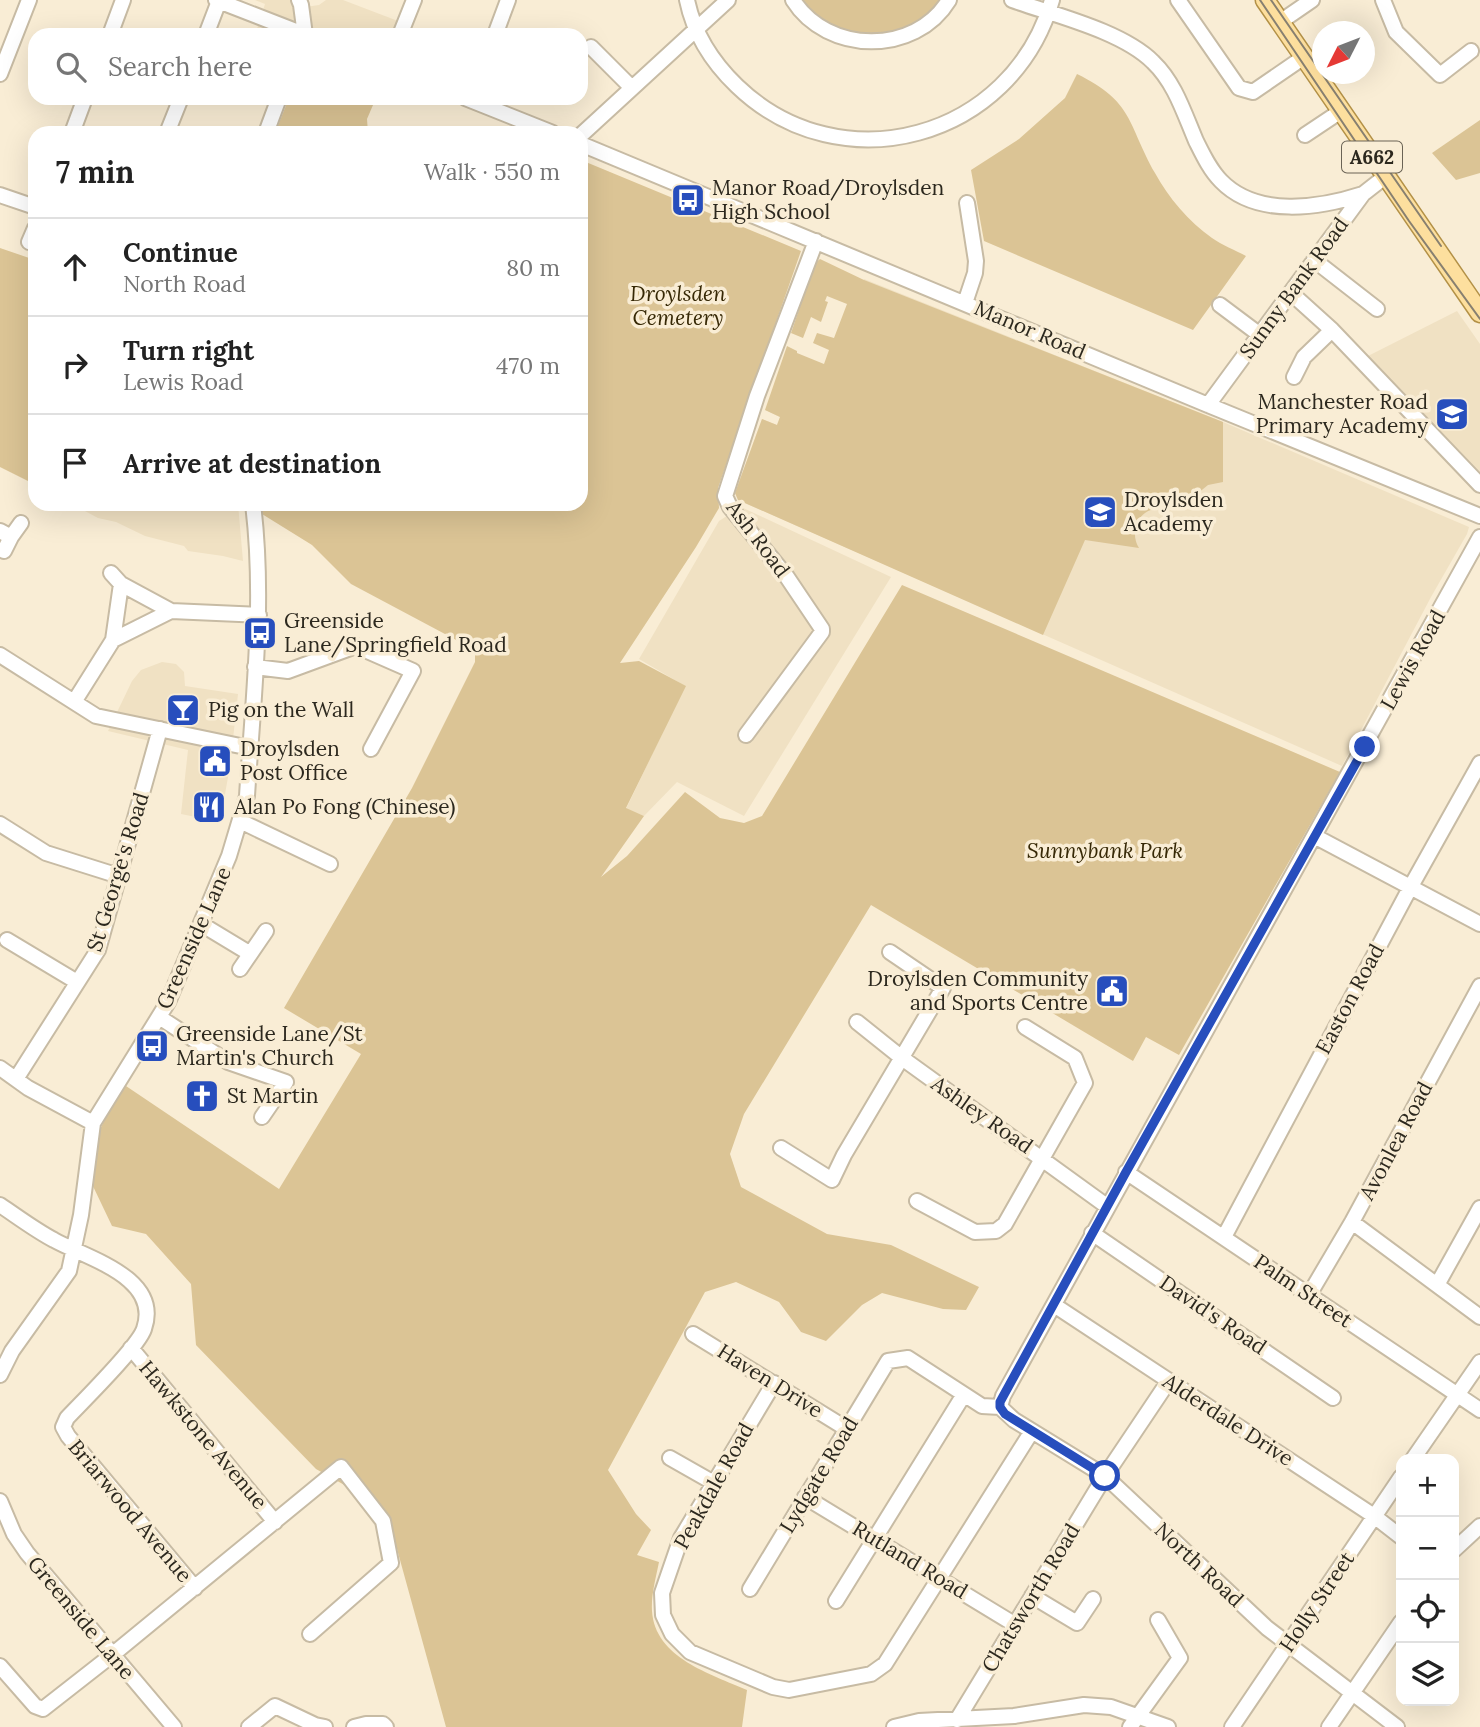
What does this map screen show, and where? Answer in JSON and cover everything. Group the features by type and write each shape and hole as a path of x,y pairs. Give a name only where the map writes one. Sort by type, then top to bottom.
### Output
{"main road":[{"name":"A662","path":"1265,0 1312,59"},
{"name":"A662","path":"1325,84 1340,111 1480,313"}],"street":[{"path":"0,74 29,0"},
{"path":"113,28 123,0"},
{"path":"208,28 218,0 288,28"},
{"path":"403,28 414,0"},
{"path":"498,28 509,0"},
{"path":"687,0 695,30 723,71 745,94 771,113 803,129 828,136 878,139 940,126 978,106 995,93 1024,60 1036,41 1050,6"},
{"path":"588,129 728,0"},
{"path":"793,0 807,19 824,31 853,40 871,42 909,34 934,18 949,0"},
{"path":"1012,0 1050,6 1115,37 1152,61 1170,81 1210,166 1223,183 1237,193 1265,204 1286,206 1316,205 1363,194"},
{"path":"1178,0 1239,88 1253,92 1312,59"},
{"path":"1280,22 1312,0"},
{"path":"1383,0 1396,32 1440,75 1471,51"},
{"path":"303,2 305,28"},
{"path":"591,47 632,89"},
{"path":"75,126 82,105"},
{"path":"170,126 178,105"},
{"path":"269,126 276,105"},
{"path":"483,105 536,126"},
{"path":"1305,135 1340,111"},
{"name":"Manor Road","path":"588,147 1480,516"},
{"name":"Sunny Bank Road","path":"1208,405 1363,194 1386,176"},
{"path":"0,195 28,205"},
{"path":"965,303 976,261 967,203"},
{"name":"Ash Road","path":"746,735 822,632 787,577 730,506 725,496 757,396 816,241"},
{"path":"1314,260 1377,309"},
{"path":"1291,293 1332,330 1480,485"},
{"path":"1220,305 1259,335"},
{"path":"1294,377 1304,357 1332,330"},
{"name":"Greenside Lane","path":"0,1375 12,1351 69,1271 75,1250 93,1123 168,1002 229,856 240,821 247,796 258,615 259,548 254,511"},
{"path":"4,551 5,534 21,523"},
{"name":"Lewis Road","path":"1000,1407 1003,1396 1092,1233 1316,837 1480,537"},
{"path":"74,702 113,640 116,578 171,611 258,615"},
{"path":"113,640 171,611"},
{"path":"255,667 288,671 356,646 413,671 371,749"},
{"path":"2,660 96,716 250,748"},
{"name":"St George's Road","path":"16,1079 98,950 160,729"},
{"name":"Easton Road","path":"1224,1237 1410,888 1480,763"},
{"path":"240,821 330,864"},
{"path":"0,824 46,853 118,876"},
{"path":"1316,837 1480,924"},
{"path":"201,923 249,953"},
{"path":"240,968 266,930"},
{"path":"7,940 77,982"},
{"path":"781,1148 832,1180 943,988 890,952"},
{"name":"Avonlea Road","path":"1309,1295 1352,1222 1480,986"},
{"path":"159,1017 228,1062 286,1082 262,1117"},
{"name":"Ashley Road","path":"857,1022 902,1058 1108,1207"},
{"path":"917,1201 975,1232 996,1231 1005,1224 1085,1083 1075,1058 1025,1027"},
{"path":"0,1068 93,1123"},
{"name":"Palm Street","path":"1126,1172 1480,1410"},
{"name":"Briarwood Avenue","path":"0,1205 51,1239 98,1260 121,1274 142,1296 146,1307 144,1331 67,1418 63,1427 195,1588"},
{"path":"1437,1285 1480,1208"},
{"path":"1352,1222 1480,1317"},
{"name":"David's Road","path":"1092,1233 1333,1398"},
{"name":"Alderdale Drive","path":"1054,1305 1168,1382 1240,1426 1396,1533"},
{"name":"Haven Drive","path":"693,1334 847,1429"},
{"name":"Hawkstone Avenue","path":"131,1348 275,1522"},
{"name":"Lydgate Road","path":"750,1589 888,1361 908,1358 963,1396"},
{"path":"1416,1454 1480,1362"},
{"name":"Chatsworth Road","path":"957,1720 1105,1476 1168,1382"},
{"name":"Peakdale Road","path":"774,1383 681,1538 662,1592 663,1615 671,1634 690,1651 773,1688 789,1690 871,1674 885,1664 1032,1431"},
{"path":"836,1601 963,1396 982,1406 1000,1407"},
{"name":"North Road","path":"1000,1407 1005,1414 1105,1476 1266,1628 1397,1727"},
{"path":"670,1458 714,1483"},
{"path":"0,1666 35,1706 43,1709 113,1656 341,1466 383,1521 391,1563 310,1634"},
{"name":"Holly Street","path":"1232,1727 1396,1483"},
{"name":"Rutland Road","path":"805,1497 1014,1624"},
{"name":"Greenside Lane","path":"0,1501 14,1534 27,1553 174,1727"},
{"path":"1459,1545 1480,1526"},
{"path":"1032,1596 1077,1623 1093,1600"},
{"path":"1134,1721 1180,1658 1158,1620"},
{"path":"1329,1727 1396,1630"},
{"path":"894,1727 919,1721 994,1722 1084,1704 1111,1707 1134,1721 1168,1727"},
{"path":"249,1727 275,1706 324,1727"},
{"path":"354,1727 383,1724 386,1727"}],"shaded area":[{"path":"255,0 290,0 298,8 319,5 326,0 343,0 398,21 396,28 257,28 265,4"},
{"name":"Droylsden Academy","path":"864,279 1223,422 1469,527 1342,766 738,500 735,493 762,419 777,425 780,417 765,410 828,376"},
{"name":"Manchester Road Primary Academy","path":"1457,311 1480,344 1480,473 1368,356"},
{"path":"741,507 891,577 744,816 677,782 644,816 626,809 685,686 639,659 719,521"},
{"path":"85,511 239,511 243,561 188,551 184,546 145,536 116,522 98,518"},
{"path":"162,662 176,664 184,672 185,686 238,694 230,766 220,822 181,814 188,750 108,731 132,681 141,670"}],"green space":[{"path":"800,0 941,0 910,26 871,34 825,24"},
{"path":"1077,74 1096,84 1119,104 1160,182 1187,217 1212,238 1246,256 1193,330 984,241 971,170 1019,139 1065,98"},
{"path":"286,105 373,105 367,119 368,126 278,126"},
{"path":"1480,120 1480,173 1456,180 1432,153"},
{"path":"588,163 801,251 718,488 719,508 620,663 639,661 686,686 626,808 644,816 601,877 627,856 685,792 720,818 744,823 762,816 902,585 1340,772 1179,1055 1146,1037 1133,1061 871,905 744,1114 730,1154 741,1187 827,1234 891,1245 979,1287 966,1310 943,1309 882,1293 862,1305 826,1341 801,1332 779,1302 736,1282 705,1292 608,1470 636,1514 651,1530 637,1555 659,1562 652,1605 655,1627 663,1641 687,1662 747,1690 742,1727 446,1727 397,1549 348,1487 316,1469 196,1345 191,1284 146,1234 112,1226 91,1182 100,1129 123,1084 279,1189 361,1054 284,1008 412,788 475,662 475,650 351,584 312,545 262,514 261,511 588,511"},
{"path":"0,248 28,258 28,481 0,467"},
{"path":"820,259 864,280 1223,422 1223,482 1208,485 1192,498 1175,499 1145,513 1138,520 1135,529 1139,548 1085,540 1043,635 738,500 735,493 762,419 777,425 780,417 765,410 787,346 824,364 829,350 813,343 817,333 834,338 847,304 827,296 825,301 828,302 821,322 811,317 803,338 791,333 815,263"}],"tram line":[{"path":"1260,0 1409,221 1480,319"},
{"path":"1271,0 1441,246"}],"place":[{"name":"Manor Road/Droylsden High School","path":"688,200"},
{"name":"Manchester Road Primary Academy","path":"1452,414"},
{"name":"Droylsden Academy","path":"1100,512"},
{"name":"Greenside Lane/Springfield Road","path":"260,633"},
{"name":"Pig on the Wall","path":"183,710"},
{"name":"Droylsden Post Office","path":"215,761"},
{"name":"Alan Po Fong (Chinese)","path":"209,807"},
{"name":"Droylsden Community and Sports Centre","path":"1112,991"},
{"name":"Greenside Lane/St Martin's Church","path":"152,1046"},
{"name":"St Martin","path":"202,1096"}],"route":[{"path":"1105,1476 1005,1414 1000,1402 1365,747"}],"park label":[{"name":"Droylsden Cemetery","path":"678,306"},
{"name":"Sunnybank Park","path":"1105,851"}]}
